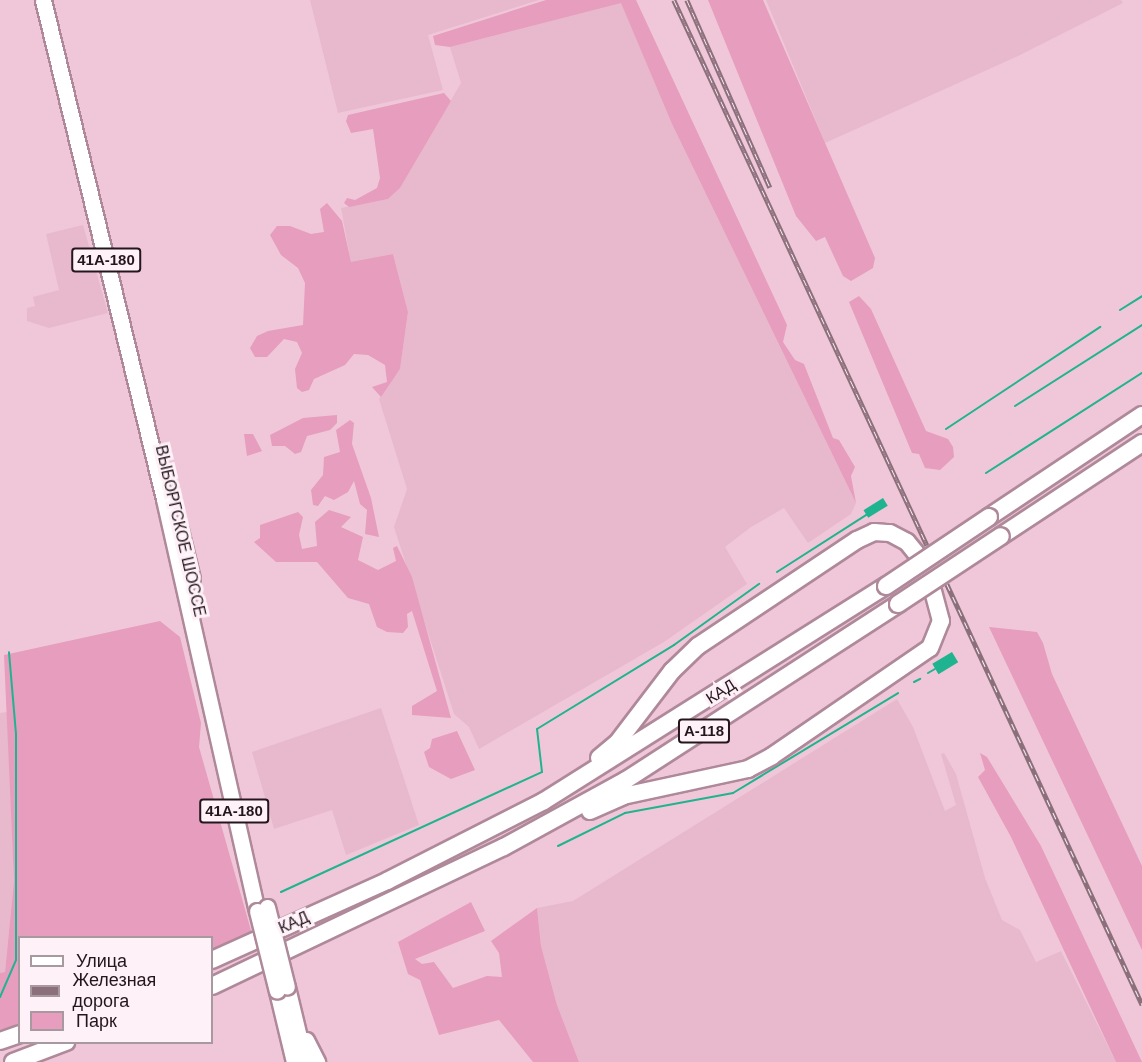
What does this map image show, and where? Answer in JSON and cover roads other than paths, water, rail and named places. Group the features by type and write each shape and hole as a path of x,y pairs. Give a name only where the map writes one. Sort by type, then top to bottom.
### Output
{"highway":[{"name":"КАД","path":"213,960 387,881 501,823 699,706 886,586 1142,415"},
{"name":"КАД","path":"213,986 504,847 626,780 1142,443"},
{"path":"501,823 617,743 672,671 698,646 857,540 874,532 890,533 907,542 916,553"},
{"path":"504,847 623,796 714,779 748,769 772,756 930,648 941,621 933,592"},
{"path":"0,1041 18,1035"},
{"path":"13,1062 61,1044"}],"main road":[{"name":"ВЫБОРГСКОЕ ШОССЕ","path":"43,0 282,989 294,1062"},
{"name":"ВЫБОРГСКОЕ ШОССЕ","path":"54,0 262,909"},
{"name":"ВЫБОРГСКОЕ ШОССЕ","path":"282,989 294,1016 305,1062"},
{"path":"294,1016 317,1062"}],"waterway":[{"path":"1120,310 1142,296"},
{"path":"1015,406 1142,325"},
{"path":"946,429 1100,327"},
{"path":"986,473 1142,373"},
{"path":"777,572 866,515"},
{"path":"281,892 542,772 537,729 674,645 759,584"},
{"path":"0,997 16,960 16,734 9,652"},
{"path":"928,673 935,669"},
{"path":"914,682 920,679"},
{"path":"558,846 625,813 733,793 898,693"}],"railway":[{"path":"674,0 927,545"},
{"path":"687,0 770,187"},
{"path":"947,584 1142,1005"}]}
